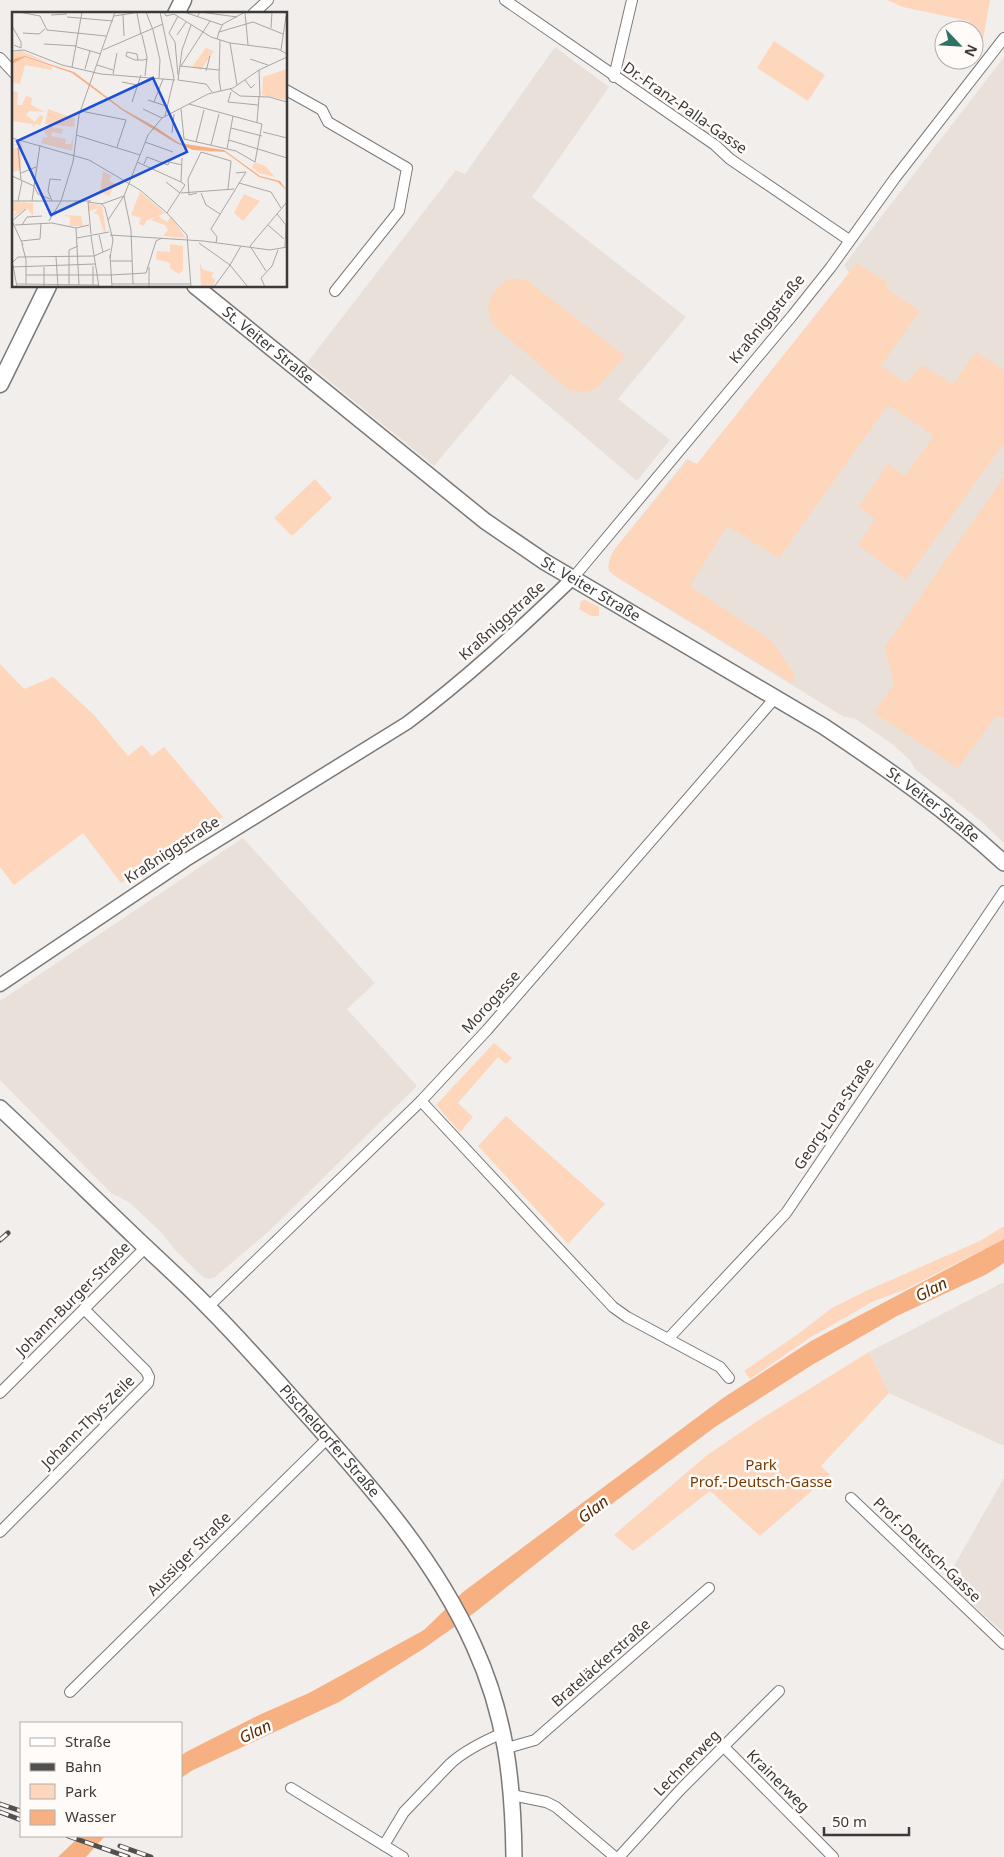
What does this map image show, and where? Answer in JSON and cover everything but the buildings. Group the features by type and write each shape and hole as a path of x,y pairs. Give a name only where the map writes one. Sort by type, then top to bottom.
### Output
{"main road":[{"path":"177,12 183,0"},
{"path":"0,384 47,288"},
{"name":"St. Veiter Straße","path":"198,288 478,515 545,562 823,726 905,781 972,833 1004,863"},
{"name":"Pischeldorfer Straße","path":"0,1108 208,1307 328,1438 404,1528 443,1586 470,1637 484,1671 505,1741 512,1795 514,1857"}],"street":[{"path":"255,12 268,0"},
{"name":"Dr.-Franz-Palla-Gasse","path":"505,0 614,77 704,137 730,159 849,240"},
{"path":"614,77 632,0"},
{"name":"Kraßniggstraße","path":"0,985 186,860 407,723 508,639 573,578 792,316 1004,38"},
{"path":"0,58 12,71"},
{"path":"288,91 322,110 328,122 407,168 398,210 335,291"},
{"name":"Morogasse","path":"208,1307 421,1101 487,1030 775,698"},
{"name":"Georg-Lora-Straße","path":"668,1339 786,1213 1004,891"},
{"path":"421,1101 612,1307 720,1367 729,1378"},
{"name":"Johann-Burger-Straße","path":"0,1393 146,1247"},
{"name":"Johann-Thys-Zeile","path":"0,1532 148,1383 149,1377 146,1371 84,1310"},
{"name":"Aussiger Straße","path":"70,1692 328,1438"},
{"name":"Prof.-Deutsch-Gasse","path":"851,1498 1004,1644"},
{"name":"Brateläckerstraße","path":"384,1845 404,1812 450,1764 486,1740 535,1740 709,1588"},
{"name":"Lechnerweg","path":"619,1857 681,1789 779,1691"},
{"name":"Krainerweg","path":"724,1747 833,1857"},
{"path":"291,1788 403,1857"},
{"path":"512,1795 546,1802 556,1807 615,1857"}],"shaded area":[{"path":"555,47 609,87 532,197 686,317 618,399 670,440 637,481 511,374 434,466 307,363 456,170 465,174"},
{"path":"1004,57 1004,843 981,821 915,769 910,760 891,743 854,718 844,717 615,576 609,571 608,566 614,550 687,459 697,464 849,273 844,265"},
{"path":"243,838 375,983 347,1009 417,1086 268,1232 215,1277 209,1279 203,1277 175,1250 162,1233 129,1202 111,1193 0,1080 0,1001"},
{"path":"1004,1282 1004,1446 889,1393 869,1352"},
{"path":"1004,1478 1004,1633 946,1580"}],"green space":[{"path":"887,0 990,0 984,33 984,20 964,20 903,7"},
{"path":"774,41 825,75 808,101 757,68"},
{"path":"857,263 887,282 887,289 920,311 881,366 906,383 922,365 953,384 976,352 1004,370 1004,443 906,580 858,545 875,519 859,507 888,464 905,476 934,436 888,405 779,558 727,526 690,586 771,640 794,673 792,683 615,576 610,570 609,563 614,550 688,460 697,464"},
{"path":"508,279 522,279 529,282 625,356 598,387 584,393 569,390 494,326 490,318 488,305 492,294"},
{"path":"1004,477 1004,717 995,717 958,768 874,713 894,684 885,647"},
{"path":"315,479 332,498 292,536 274,518"},
{"path":"585,600 599,607 599,616 591,616 579,609 581,601"},
{"path":"0,664 24,689 53,677 95,716 128,756 142,745 152,756 164,747 223,817 121,883 83,833 14,885 0,867"},
{"path":"494,1043 512,1058 506,1064 498,1057 458,1103 473,1117 460,1132 436,1105"},
{"path":"506,1116 605,1204 568,1244 478,1146"},
{"path":"1004,1226 1004,1239 906,1289 872,1302 808,1339 750,1379 744,1371 832,1308 980,1241"},
{"name":"Park Prof.-Deutsch-Gasse","path":"869,1352 889,1393 821,1466 830,1475 760,1536 710,1491 633,1551 614,1535 706,1456 756,1422"}],"water":[{"name":"Glan","path":"1004,1239 1004,1263 987,1274 897,1316 812,1365 715,1427 605,1509 474,1613 423,1649 339,1702 193,1770 182,1777 182,1755 186,1752 259,1715 309,1693 424,1630 463,1592 723,1398 811,1341"},
{"path":"79,1837 104,1837 86,1857 58,1857"}],"railway":[{"path":"0,1240 8,1233"},
{"path":"0,1804 20,1811"},
{"path":"0,1812 20,1820"},
{"path":"71,1837 128,1857"},
{"path":"120,1846 151,1857"}]}
